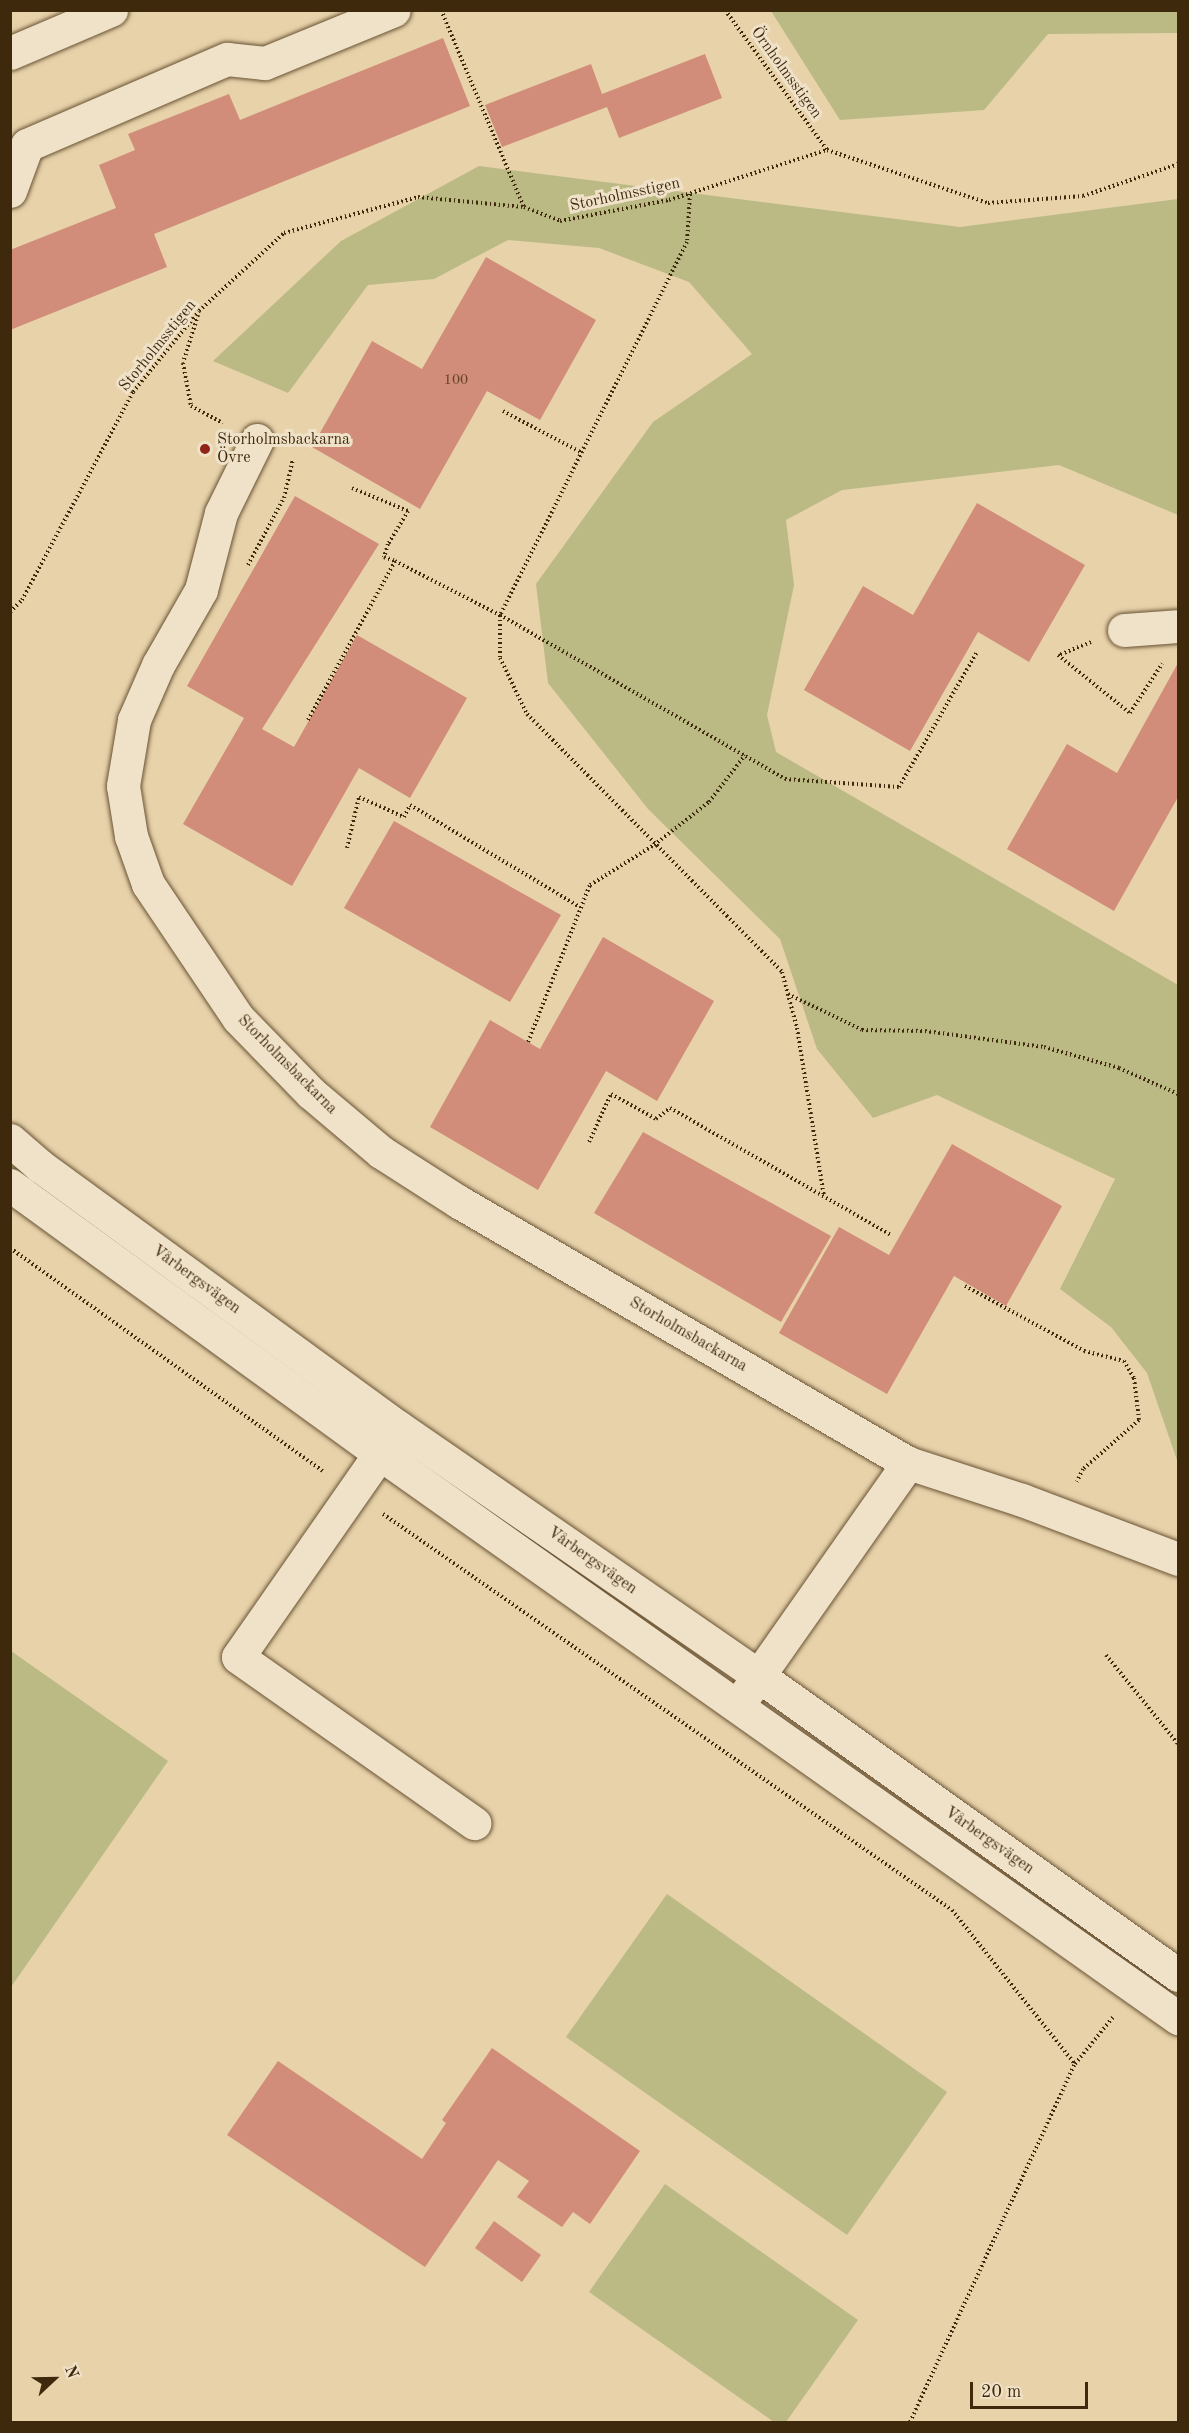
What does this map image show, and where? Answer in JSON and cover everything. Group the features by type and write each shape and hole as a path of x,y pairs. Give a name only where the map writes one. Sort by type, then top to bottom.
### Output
{"street":[{"path":"10,191 27,145 227,59 265,63 394,10"},
{"path":"10,53 99,13"},
{"name":"Storholmsbackarna","path":"257,440 220,513 201,590 158,666 134,720 123,786 131,836 148,884 238,1018 310,1093 381,1152 459,1202 908,1463 1022,1500 1179,1559"},
{"path":"1124,630 1179,626"},
{"name":"Vårbergsvägen","path":"10,1140 40,1166 398,1427 759,1676 1179,1976"},
{"name":"Vårbergsvägen","path":"10,1185 379,1453 1179,2018"},
{"path":"398,1427 238,1657 474,1823"},
{"path":"736,1707 908,1463"}],"path":[{"path":"441,10 524,207"},
{"name":"Örnholmsstigen","path":"725,10 827,150"},
{"path":"827,150 988,203 1083,196 1179,164"},
{"name":"Storholmsstigen","path":"10,612 22,600 133,392 199,312 284,233 418,197 524,207 560,221 690,194 827,150"},
{"path":"690,194 687,242 500,615 500,658 527,714 782,972 788,994 824,1196"},
{"path":"199,312 183,363 191,406 257,440"},
{"path":"503,411 582,453"},
{"path":"245,570 284,498 293,459"},
{"path":"352,488 408,511 388,544 384,557 500,615 785,778 899,787 977,652"},
{"path":"309,720 394,561"},
{"path":"1124,630 1058,655 1130,713 1166,657"},
{"path":"528,1042 590,885 654,845 709,802 745,755"},
{"path":"347,848 359,797 405,817 411,805 580,907"},
{"path":"788,994 862,1030 925,1031 1044,1047 1119,1068 1179,1094"},
{"path":"589,1142 611,1094 656,1119 670,1108 891,1235"},
{"path":"10,1248 351,1492 952,1910 1075,2064"},
{"path":"965,1286 1084,1351 1124,1361 1134,1378 1138,1420 1083,1469 1075,1488"},
{"path":"1106,1655 1179,1744"},
{"path":"910,2422 1075,2064 1117,2012"}],"shaded area":[{"path":"771,11 1178,11 1178,33 1048,34 984,110 840,120"},
{"path":"479,166 960,227 1178,199 1178,515 1059,465 842,490 786,520 794,585 767,715 776,752 1178,985 1178,1463 1147,1373 1111,1327 1060,1289 1115,1179 937,1095 873,1118 817,1049 780,939 648,809 548,683 536,584 653,422 752,354 689,282 599,248 508,240 434,279 368,285 288,393 213,361 341,241"},
{"path":"11,1651 168,1761 11,1987"},
{"path":"667,1894 947,2092 847,2235 566,2037"},
{"path":"665,2184 858,2320 786,2422 774,2422 589,2292"}],"building":[{"path":"443,38 470,106 154,234 167,267 10,330 10,250 116,208 99,165 135,150 128,134 229,94 240,120"},
{"path":"705,54 722,98 619,138 607,107 502,147 485,105 591,64 602,94"},
{"path":"486,257 596,320 540,420 487,391 420,509 312,447 372,341 422,369"},
{"path":"295,496 379,544 262,729 294,747 357,635 467,698 410,798 359,768 292,886 183,824 244,718 187,686"},
{"path":"977,503 1085,565 1029,662 978,632 910,751 804,690 863,586 913,615"},
{"path":"1178,663 1178,797 1114,911 1007,849 1067,744 1117,773"},
{"path":"394,821 561,915 510,1002 344,908"},
{"path":"603,937 714,1001 657,1101 606,1071 538,1190 430,1127 490,1020 540,1049"},
{"path":"643,1132 831,1236 781,1322 594,1213"},
{"path":"952,1144 1062,1206 1006,1306 954,1276 887,1394 779,1333 839,1227 889,1255"},
{"path":"492,2048 640,2151 590,2224 573,2212 562,2227 517,2197 529,2181 498,2160 425,2267 227,2135 278,2061 422,2159 446,2123 442,2120"},
{"path":"494,2221 541,2255 522,2282 475,2248"}],"place":[{"name":"Storholmsbackarna Övre","path":"205,449"}]}
